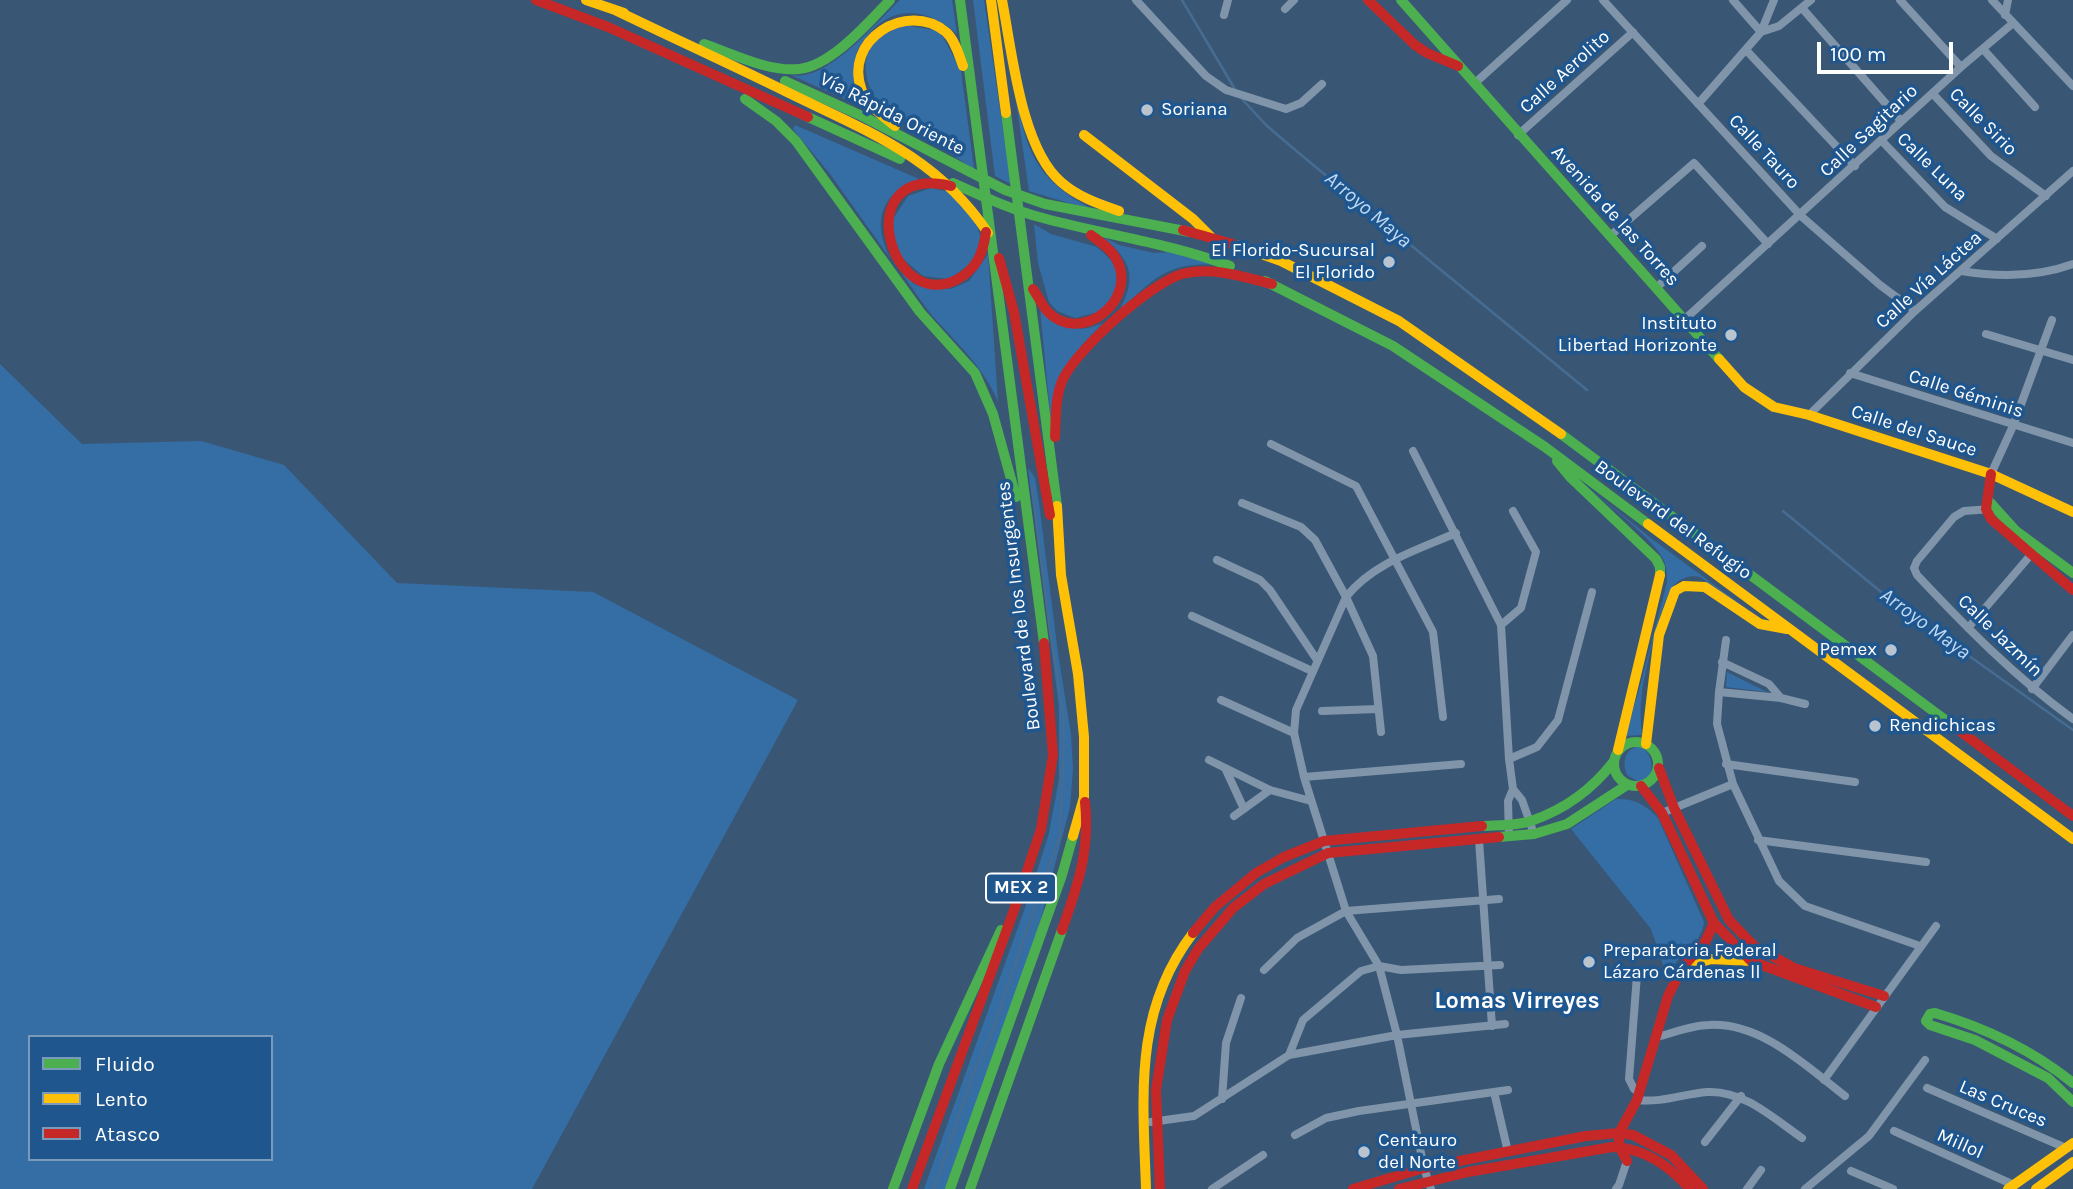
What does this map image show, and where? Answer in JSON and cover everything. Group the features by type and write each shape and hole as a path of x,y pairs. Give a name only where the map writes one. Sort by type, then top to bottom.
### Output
{"main road":[{"path":"536,0 608,27 976,193 1029,214 1074,227 1105,243 1114,252 1121,264 1123,276 1120,296 1103,316 1092,322 1077,324 1053,317 1036,297 1026,266"},
{"name":"Vía Rápida Oriente","path":"586,0 701,43 864,117 986,181 1045,204 1190,232"},
{"path":"701,43 782,68 807,68 828,57 890,0"},
{"name":"Boulevard de los Insurgentes","path":"912,1189 1041,829 1053,755 1048,674 988,244 988,210 960,0"},
{"path":"991,0 1056,491"},
{"path":"1002,0 1029,134 1050,173 1075,193 1096,203 1190,232"},
{"name":"Avenida de las Torres","path":"1368,0 1415,45 1461,67"},
{"name":"Avenida de las Torres","path":"1401,0 1744,387"},
{"path":"615,10 873,135 918,161 955,189 979,217 1000,258 1009,287 1061,575"},
{"path":"915,143 875,109 860,86 858,60 862,44 870,32 883,22 898,17 912,16 934,22 944,29 954,43 972,89"},
{"path":"690,65 759,107 786,130 806,153 920,312 975,373 993,414 1006,457 1034,573"},
{"path":"1084,135 1193,219 1212,238"},
{"path":"976,193 935,183 911,188 892,207 887,220 887,234 893,251 904,268 918,280 933,285 952,282 965,276 977,263 988,244"},
{"name":"Boulevard del Refugio","path":"1074,227 1204,256 1230,265 1393,346 1545,447 2073,839"},
{"name":"Boulevard del Refugio","path":"1190,232 1261,253 1315,277 1399,321 1544,421 2073,816"},
{"path":"1061,575 1055,433 1059,390 1069,368 1081,353 1151,291 1174,276 1210,271 1272,284"},
{"name":"Calle del Sauce","path":"1744,387 1774,407 1809,415 1991,474 2073,512"},
{"path":"1545,447 1571,478 1656,559 1660,567 1616,755 1616,775 1627,785"},
{"path":"1991,474 1991,519 2033,552 2073,590"},
{"path":"2033,552 2073,573"},
{"name":"MEX 2","path":"950,1189 1062,874 1084,797 1083,724 1078,674 1061,575"},
{"path":"1646,744 1648,709 1659,635 1675,591 1684,586 1705,586 1760,624 1793,631"},
{"path":"1146,1189 1146,1042 1170,966 1201,922 1248,878 1324,841 1529,822 1577,800 1598,782 1616,755 1634,742 1646,744 1656,754 1674,808 1729,920 1754,946 1794,968 1884,996"},
{"path":"1160,1189 1157,1079 1166,1020 1189,961 1210,932 1257,888 1328,853 1534,834 1566,824 1627,785 1641,786 1653,780 1659,768"},
{"path":"1641,786 1662,813 1714,923 1751,961"},
{"path":"970,1189 1078,886 1088,832 1084,797"},
{"path":"893,1189 954,1027 1006,920 1014,910"},
{"path":"1627,1161 1619,1146 1619,1133 1638,1097 1668,996 1682,968 1704,942 1714,923"},
{"path":"1682,968 1711,959 1751,961 1876,1007"},
{"path":"2073,1083 2048,1061 1991,1031 1935,1013 1927,1018 1926,1021 1930,1025 1975,1040 2048,1078 2073,1102"},
{"path":"1627,1161 1634,1149 1629,1115"},
{"path":"1353,1189 1424,1168 1586,1136 1619,1133 1633,1135 1671,1155 1703,1189"},
{"path":"2011,1187 2070,1145"},
{"path":"1399,1189 1430,1185 1568,1153 1619,1146 1634,1149 1671,1170 1689,1189"},
{"path":"2036,1189 2073,1162"}],"street":[{"path":"1136,0 1206,76 1226,90 1286,109 1301,103 1322,84"},
{"path":"1224,15 1228,0"},
{"path":"1285,9 1294,0"},
{"path":"1549,0 1557,9"},
{"path":"1475,82 1567,0"},
{"name":"Calle Tauro","path":"1603,0 1801,216 1880,285 1915,311"},
{"path":"1733,0 1761,32"},
{"path":"1698,104 1761,32 1774,0"},
{"path":"1761,32 1779,26 1811,0"},
{"path":"1900,0 1961,67"},
{"path":"1992,0 2073,86"},
{"path":"2005,15 2008,0"},
{"path":"1802,8 1901,121"},
{"name":"Calle Sagitario","path":"1685,319 1801,216 1901,121 2012,24"},
{"name":"Calle Aerolito","path":"1518,135 1633,32"},
{"path":"1983,49 2035,107"},
{"path":"1746,50 1855,166"},
{"name":"Calle Sirio","path":"1933,93 1991,156 2046,197"},
{"name":"Calle Luna","path":"1881,140 1945,207 1997,239"},
{"path":"1610,236 1694,163 1768,244"},
{"name":"Calle Vía Láctea","path":"1809,415 1915,311 2073,171"},
{"path":"1656,288 1702,246"},
{"path":"1962,271 1992,276 2057,270 2073,264"},
{"path":"1991,474 2013,426 2052,320"},
{"path":"1986,334 2073,360"},
{"name":"Calle Géminis","path":"1850,373 2073,443"},
{"path":"1270,444 1356,486 1433,632 1443,717"},
{"path":"1413,451 1502,625 1513,789 1508,801 1509,838"},
{"path":"1242,503 1300,527 1315,540 1346,597 1373,656 1381,732"},
{"name":"Calle Jazmín","path":"1989,506 1964,511 1954,517 1914,568 1917,575 1968,628 2032,689 2073,719"},
{"path":"1502,625 1521,608 1536,552 1513,511"},
{"path":"1430,1185 1379,966 1346,911 1304,777 1294,733 1296,710 1312,671 1346,597 1356,584 1396,559 1456,533"},
{"path":"1968,628 2033,552"},
{"path":"1217,560 1260,580 1317,660"},
{"path":"1509,760 1537,747 1558,720 1592,592"},
{"path":"1192,616 1312,671"},
{"path":"2032,689 2073,635"},
{"path":"1726,640 1718,692 1717,724 1733,784 1779,881 1805,906 1920,946"},
{"path":"1722,662 1769,684 1781,698"},
{"path":"1718,692 1781,698 1805,704"},
{"path":"1221,700 1294,733"},
{"path":"1322,711 1378,709"},
{"path":"1209,760 1270,790 1311,800"},
{"path":"1304,777 1461,764"},
{"path":"1726,764 1855,782"},
{"path":"1226,770 1244,809"},
{"path":"1662,813 1733,784"},
{"path":"1513,789 1522,800 1534,834"},
{"path":"1234,816 1270,790"},
{"path":"1479,840 1492,1026"},
{"path":"1758,840 1926,862"},
{"path":"1264,970 1297,938 1346,911 1499,899"},
{"path":"1824,1080 1936,926"},
{"path":"1289,1055 1303,1020 1361,971 1379,966 1401,970 1500,965"},
{"path":"1637,975 1629,1079 1638,1097 1653,1102 1708,1092 1741,1096 1802,1138"},
{"path":"1222,1099 1226,1043 1241,998"},
{"path":"1145,1122 1194,1116 1289,1055 1397,1035 1504,1024"},
{"path":"1657,1037 1707,1024 1729,1025 1765,1037 1845,1096"},
{"path":"1805,1189 1869,1136 1925,1060"},
{"name":"Las Cruces","path":"1927,1088 2070,1145"},
{"path":"1295,1135 1326,1118 1508,1090"},
{"path":"1494,1092 1508,1152"},
{"path":"1705,1142 1741,1096"},
{"name":"Millol","path":"1894,1131 2011,1187"},
{"path":"1212,1189 1263,1155"},
{"path":"1616,1189 1627,1161"},
{"path":"1747,1189 1761,1170"},
{"path":"1851,1171 1893,1189"}],"shaded area":[{"path":"900,0 952,0 957,34 928,16 914,13 888,18 876,27 856,54 869,110 791,75 805,75 835,61"},
{"path":"973,0 984,0 1011,184 995,176"},
{"path":"904,25 940,31 961,71 974,169 885,111 869,85 866,65 871,47 887,33"},
{"path":"1012,73 1027,140 1043,171 1074,199 1098,212 1029,191"},
{"path":"795,125 919,179 895,192 883,210 881,232 890,258 830,174 793,129"},
{"path":"931,188 949,192 976,222 981,239 972,263 949,279 923,276 901,257 891,228 893,219 908,196"},
{"path":"1034,224 1051,234 1097,247 1111,260 1117,271 1117,290 1102,311 1075,318 1057,311 1049,302 1038,263"},
{"path":"1103,237 1119,245 1154,253 1170,252 1215,265 1184,266 1171,270 1150,283 1118,313 1128,290 1129,271 1121,255"},
{"path":"988,254 998,402 979,368 931,314 900,271 914,284 922,287 951,289 969,281"},
{"path":"1040,308 1069,327 1084,329 1103,323 1081,346 1051,422"},
{"path":"0,364 82,444 201,441 284,465 397,583 593,592 798,700 532,1189 0,1189"},
{"path":"1028,468 1035,478 1071,734 1073,769 1070,807 1037,934 945,1189 924,1189 1030,894 1049,833 1059,779 1059,707"},
{"path":"1584,484 1652,539 1763,621 1700,577 1687,577 1675,584 1660,618 1647,668 1641,703 1642,735 1625,736 1667,583 1666,566 1651,542"},
{"path":"1727,672 1767,692 1726,687"},
{"path":"1640,746 1649,756 1652,770 1649,779 1639,782 1627,775 1625,761 1631,750"},
{"path":"1616,799 1639,803 1658,818 1704,922 1699,937 1667,976 1651,929 1571,829"}],"waterway":[{"name":"Arroyo Maya","path":"1182,0 1236,91"},
{"name":"Arroyo Maya","path":"1242,99 1267,126 1306,159 1587,390"},
{"path":"934,1189 1060,835 1063,712 1032,487"},
{"name":"Arroyo Maya","path":"1783,511 1892,601 2073,730"}],"traffic: fast":[{"path":"704,44 763,65 799,69 811,66 836,52 890,0"},
{"path":"960,0 1044,643"},
{"path":"1401,0 1719,359"},
{"path":"785,81 864,117 1005,190 1045,204 1190,232"},
{"path":"745,99 776,121 796,141 920,312 975,373 993,414 1016,497"},
{"path":"1006,113 1057,506"},
{"path":"808,117 900,159"},
{"path":"953,183 1031,215 1184,251 1230,266"},
{"path":"1265,281 1393,346 1545,447 1648,524"},
{"path":"1561,434 1956,728"},
{"path":"1557,461 1571,478 1656,559 1660,575"},
{"path":"1988,500 2016,531 2073,573"},
{"path":"1636,742 1645,743 1652,748 1657,755 1658,764 1657,773 1652,780 1645,785 1636,786 1627,785 1620,780 1615,773 1614,764 1615,755 1620,748 1627,743 1636,742"},
{"path":"1482,826 1525,823 1556,811 1587,790 1614,761"},
{"path":"1499,837 1534,834 1567,824 1627,785"},
{"path":"950,1189 1062,875 1073,836"},
{"path":"893,1189 939,1064 1001,930"},
{"path":"970,1189 1062,930"},
{"path":"2073,1083 2024,1050 1972,1025 1935,1013 1930,1014 1926,1021 1930,1025 1975,1040 2048,1078 2073,1102"}],"traffic: slow":[{"path":"586,0 624,13"},
{"path":"991,0 1006,113"},
{"path":"1002,0 1027,123 1047,167 1074,192 1119,211"},
{"path":"615,10 874,134 924,166 947,185 988,233"},
{"path":"895,126 868,101 862,91 858,73 861,56 870,41 882,30 897,23 930,23 949,35 963,66"},
{"path":"1084,135 1193,219 1211,237"},
{"path":"1236,245 1281,261 1399,321 1561,434"},
{"path":"1719,359 1744,387 1774,407 1809,415 1991,474 2073,512"},
{"path":"1057,506 1061,575 1078,674 1084,737 1084,797 1073,836"},
{"path":"1648,524 2073,839"},
{"path":"1618,750 1660,575"},
{"path":"1646,744 1659,635 1675,591 1684,586"},
{"path":"1684,586 1705,587 1760,624 1787,629"},
{"path":"1146,1189 1144,1088 1151,1024 1160,993 1174,963 1193,933"},
{"path":"1682,968 1711,959 1751,961"},
{"path":"2008,1189 2073,1143"},
{"path":"2036,1189 2073,1162"}],"traffic: jam":[{"path":"536,0 608,27 808,117"},
{"path":"1368,0 1415,45 1458,66"},
{"path":"951,186 919,185 899,195 890,214 890,236 898,258 912,276 932,284 956,280 969,271 977,260 986,232"},
{"path":"1183,230 1236,245"},
{"path":"1033,289 1046,310 1061,321 1076,324 1091,321 1104,313 1114,302 1120,288 1121,273 1113,254 1091,235"},
{"path":"999,258 1014,312 1050,515"},
{"path":"1055,437 1059,393 1071,366 1116,319 1152,290 1182,274 1204,271 1227,273 1272,284"},
{"path":"1991,474 1986,509 1991,519 2073,590"},
{"path":"912,1189 1041,829 1053,755 1044,643"},
{"path":"1956,728 2073,816"},
{"path":"1659,768 1674,808 1729,920 1754,946 1794,968 1884,996"},
{"path":"1641,786 1662,813 1714,923 1751,961 1876,1007"},
{"path":"1062,930 1078,883 1084,852 1085,802"},
{"path":"1193,933 1215,907 1256,873 1284,857 1324,841 1482,826"},
{"path":"1160,1189 1156,1090 1167,1020 1185,971 1198,949 1233,908 1264,884 1328,853 1499,837"},
{"path":"1627,1161 1619,1146 1619,1133 1637,1100 1668,996 1682,968 1705,942 1714,923"},
{"path":"1353,1189 1424,1168 1586,1136 1619,1133 1633,1135 1671,1155 1703,1189"},
{"path":"1399,1189 1468,1172 1612,1147 1646,1155 1674,1173 1690,1189"}],"place":[{"name":"Soriana","path":"1147,110"},
{"name":"El Florido-Sucursal El Florido","path":"1389,262"},
{"name":"Instituto Libertad Horizonte","path":"1731,335"},
{"name":"Pemex","path":"1891,650"},
{"name":"Rendichicas","path":"1875,726"},
{"name":"Preparatoria Federal Lázaro Cárdenas ll","path":"1589,962"},
{"name":"Centauro del Norte","path":"1364,1152"}],"district":[{"name":"Lomas Virreyes","path":"1517,1001"}]}
